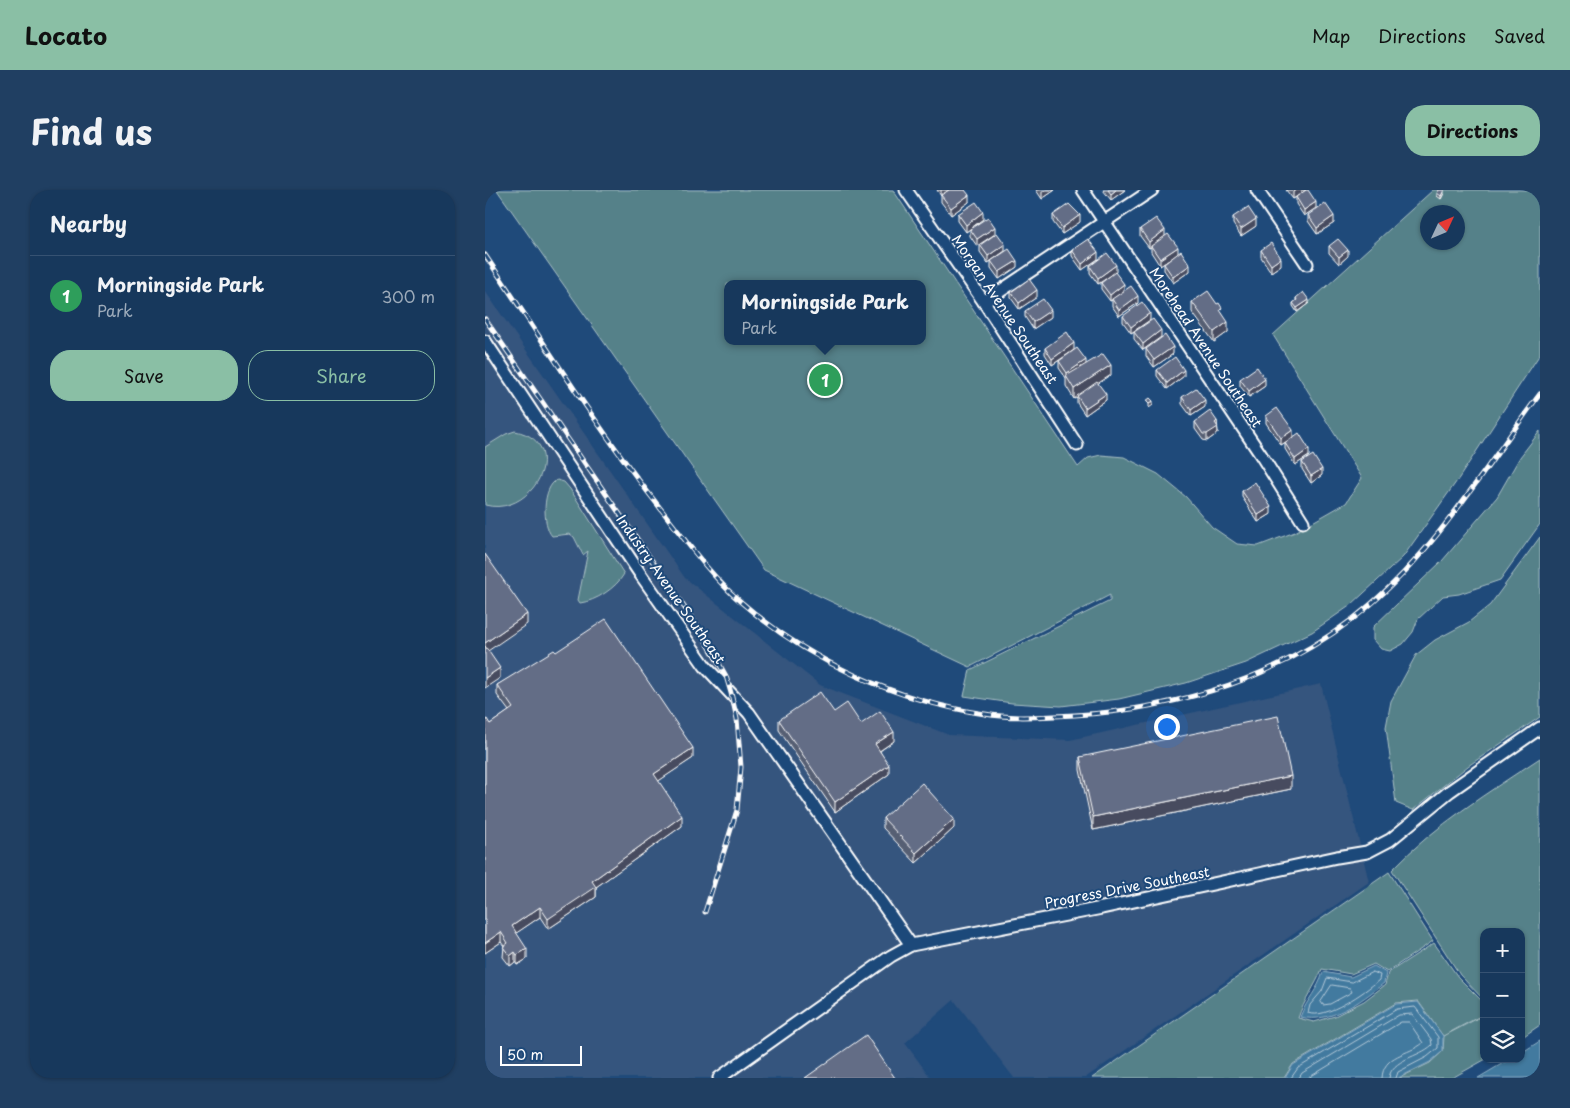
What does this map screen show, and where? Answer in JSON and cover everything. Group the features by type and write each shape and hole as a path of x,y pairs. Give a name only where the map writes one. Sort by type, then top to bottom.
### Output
{"street":[{"name":"Morgan Avenue Southeast","path":"906,190 984,302 1077,445"},
{"name":"Morehead Avenue Southeast","path":"1083,190 1261,455 1303,522"},
{"path":"984,302 1152,190"},
{"path":"1257,190 1307,264"},
{"name":"Industry Avenue Southeast","path":"485,341 694,651 705,666 749,713 911,946"},
{"name":"Progress Drive Southeast","path":"719,1078 891,956 911,946 1120,904 1337,856 1367,852 1390,840 1451,791 1540,728"}],"shaded area":[{"path":"485,291 685,578 820,685 949,735 1070,740 1321,684 1369,882 1085,1078 1014,1078 954,1000 905,1043 931,1078 485,1078"}],"green space":[{"path":"497,190 893,190 1078,467 1088,458 1101,455 1124,457 1158,474 1186,497 1212,527 1237,544 1258,546 1295,532 1346,503 1362,478 1273,335 1433,190 1540,190 1540,354 1459,478 1403,557 1351,605 1312,632 1246,663 1186,683 1119,699 1061,706 1012,703 964,696 970,670 1110,601 1110,595 970,667 764,570"},
{"path":"515,431 532,438 541,449 543,463 540,477 531,490 518,500 503,506 485,505 485,447 506,434"},
{"path":"1540,431 1540,524 1500,580 1459,594 1443,596 1418,619 1413,632 1403,644 1390,651 1381,649 1373,640 1373,627 1442,561 1497,497 1520,457"},
{"path":"557,480 564,482 570,489 624,574 611,589 599,597 586,602 580,603 578,600 588,551 583,555 574,537 570,534 552,536 546,524 545,506 548,490"},
{"path":"1540,537 1540,717 1468,766 1413,810 1396,803 1386,727 1391,701 1416,655 1435,640 1469,622 1490,605"},
{"path":"1540,758 1540,1025 1525,1035 1525,928 1480,928 1480,996 1460,975 1392,870 1426,838"},
{"path":"1389,872 1433,941 1387,972 1374,964 1351,974 1322,969 1298,1018 1314,1022 1335,1016 1364,1001 1385,985 1388,973 1434,943 1458,977 1480,999 1480,1016 1443,1036 1418,1001 1396,1003 1293,1064 1284,1078 1092,1078"},
{"path":"1480,1017 1480,1062 1452,1078 1399,1078 1430,1063 1443,1051 1444,1036"}],"water":[{"path":"1374,966 1386,973 1384,983 1355,1004 1345,1010 1323,1017 1300,1017 1323,972 1351,977"},
{"path":"1418,1002 1443,1036 1443,1051 1430,1062 1398,1078 1285,1078 1293,1065 1396,1004"},
{"path":"1540,1041 1540,1078 1478,1078 1503,1063 1525,1063 1525,1050"}],"building":[{"path":"949,190 965,190 969,195 951,208 941,195"},
{"path":"1108,190 1116,190 1111,194"},
{"path":"1308,190 1316,202 1304,210 1296,197"},
{"path":"1439,190 1444,190 1441,196 1437,193"},
{"path":"976,202 983,212 966,225 958,214"},
{"path":"1325,203 1334,216 1317,228 1308,215"},
{"path":"1069,204 1080,215 1062,228 1053,215"},
{"path":"1248,207 1256,219 1241,229 1233,217"},
{"path":"988,217 995,227 977,239 970,229"},
{"path":"1156,218 1165,230 1149,242 1140,229"},
{"path":"997,233 1005,244 988,256 980,245"},
{"path":"1168,234 1178,247 1160,259 1151,246"},
{"path":"1088,239 1098,252 1082,264 1072,250"},
{"path":"1338,239 1348,250 1339,257 1329,246"},
{"path":"1271,243 1281,258 1271,265 1261,250"},
{"path":"1009,249 1017,261 999,272 991,261"},
{"path":"1181,251 1190,265 1173,277 1164,264"},
{"path":"1107,253 1116,265 1098,278 1090,266"},
{"path":"1115,272 1124,284 1110,295 1101,283"},
{"path":"1029,279 1037,290 1019,303 1011,292"},
{"path":"1131,286 1138,296 1119,310 1112,299"},
{"path":"1208,291 1217,304 1219,303 1222,308 1220,310 1228,322 1214,332 1192,302"},
{"path":"1303,292 1309,300 1297,308 1293,303"},
{"path":"1043,299 1051,310 1033,322 1025,311"},
{"path":"1142,302 1150,313 1131,327 1123,316"},
{"path":"1153,319 1161,330 1143,344 1134,332"},
{"path":"1067,332 1074,343 1052,359 1045,348"},
{"path":"1165,335 1173,347 1154,360 1146,349"},
{"path":"1077,348 1086,360 1067,373 1059,361"},
{"path":"1103,354 1111,365 1074,389 1066,376"},
{"path":"1175,357 1184,370 1167,383 1157,370"},
{"path":"1257,367 1265,379 1249,391 1240,379"},
{"path":"1097,382 1106,394 1085,408 1077,396"},
{"path":"1196,388 1205,400 1191,410 1182,397"},
{"path":"1150,398 1153,401 1149,404 1146,401"},
{"path":"1277,408 1293,430 1281,438 1266,416"},
{"path":"1210,411 1217,421 1215,423 1218,427 1207,434 1203,434 1195,422"},
{"path":"1299,433 1309,449 1295,459 1285,443"},
{"path":"1313,455 1322,469 1311,476 1302,462"},
{"path":"1255,482 1271,507 1258,515 1242,491"},
{"path":"485,554 527,614 485,643"},
{"path":"606,619 693,748 654,774 682,816 592,881 596,887 548,919 540,907 512,926 527,949 517,955 515,952 510,956 503,947 508,943 501,932 485,943 485,720 487,719 490,724 513,708 497,685 554,650 556,652"},
{"path":"485,646 500,668 485,678"},
{"path":"820,692 834,712 847,703 861,724 880,711 894,732 875,744 889,765 835,802 779,720"},
{"path":"1278,716 1291,776 1093,817 1080,757"},
{"path":"922,783 954,819 916,853 883,818"},
{"path":"866,1035 895,1078 805,1078"},
{"path":"485,1068 492,1078 485,1078"}],"railway":[{"path":"485,255 572,386 640,482 700,559 741,602 795,643 855,675 919,699 952,708 994,715 1028,717 1094,714 1134,709 1173,701 1212,691 1249,677 1286,661 1321,641 1354,618 1408,569 1455,512 1540,394"},
{"path":"485,319 700,630 726,676 737,719 741,767 737,810 705,912"}],"place":[{"name":"Morningside Park","path":"825,380"}]}
